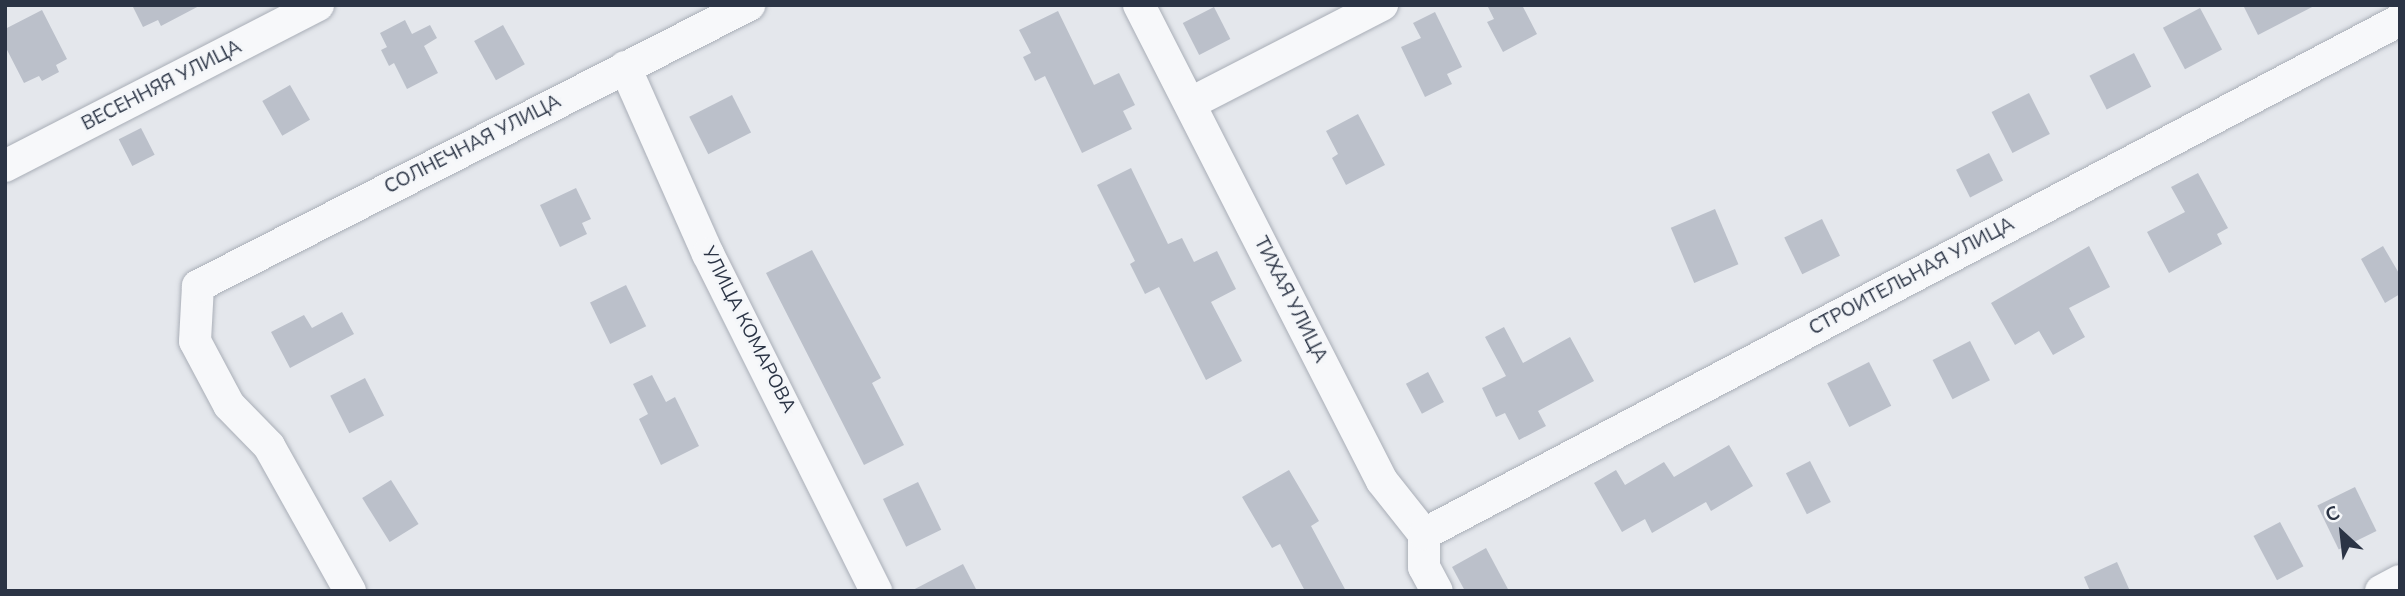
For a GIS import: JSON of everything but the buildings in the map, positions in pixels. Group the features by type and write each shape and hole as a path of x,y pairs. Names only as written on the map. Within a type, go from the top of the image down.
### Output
{"street":[{"name":"ВЕСЕННЯЯ УЛИЦА","path":"5,166 318,5"},
{"name":"СОЛНЕЧНАЯ УЛИЦА","path":"350,591 269,446 229,405 195,341 198,286 749,5"},
{"name":"ТИХАЯ УЛИЦА","path":"1139,5 1382,481 1424,534"},
{"path":"1191,103 1382,5"},
{"name":"СТРОИТЕЛЬНАЯ УЛИЦА","path":"1424,534 2393,22"},
{"name":"УЛИЦА КОМАРОВА","path":"625,67 708,254 876,591"},
{"path":"1424,534 1424,566 1437,591"},
{"path":"2381,591 2400,581"}]}
